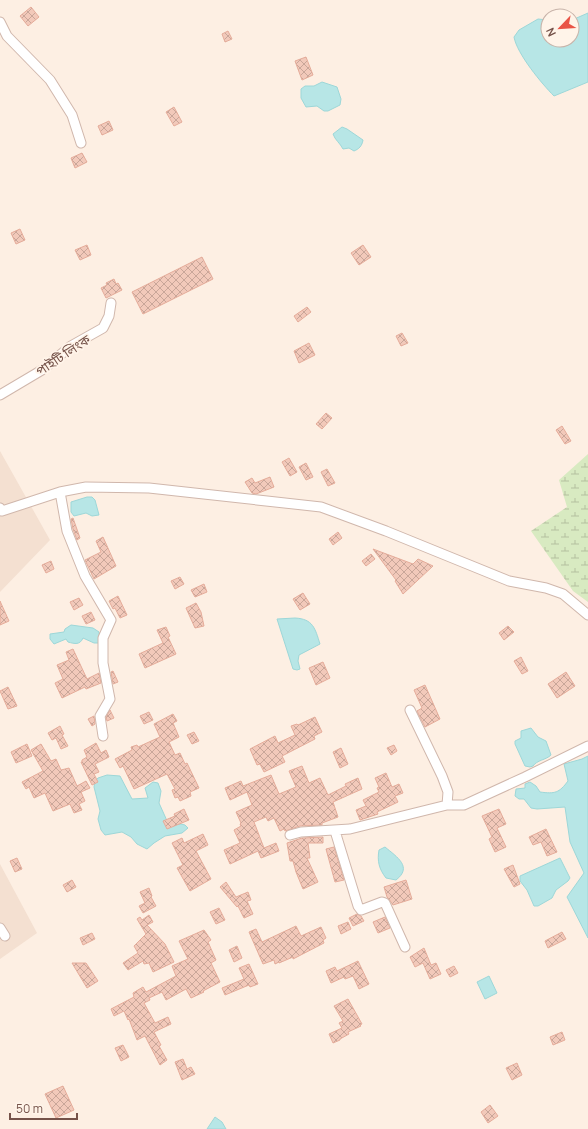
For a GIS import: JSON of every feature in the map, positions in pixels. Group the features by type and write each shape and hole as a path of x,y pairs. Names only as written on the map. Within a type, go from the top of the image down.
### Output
{"street":[{"path":"0,22 7,36 50,80 72,115 81,143"},
{"name":"পাইটি লিংক","path":"0,395 42,370 70,346 103,328 109,316 111,303"},
{"path":"0,508 2,511 60,492 86,487 149,488 321,507 509,581 546,588 563,594 588,615"},
{"path":"60,492 67,531 85,576 111,620 103,638 102,663 110,699 100,716 103,736"},
{"path":"410,710 442,776 448,792 448,805"},
{"path":"290,835 301,832 350,829 448,805 464,805 526,778 588,746"},
{"path":"335,830 358,906 361,910 382,902 385,903 405,946"}],"shaded area":[{"path":"0,451 50,540 0,592"},
{"path":"0,864 37,933 0,959"}],"green space":[{"path":"588,454 588,602 573,591 531,531 567,507 559,480"}],"water":[{"path":"588,13 588,82 554,96 537,77 525,60 516,44 514,37 519,30 540,19 540,48 580,48 580,16"},
{"path":"322,82 337,87 341,99 340,105 328,111 324,111 317,106 306,107 301,98 301,89 305,86 314,86"},
{"path":"342,127 363,140 361,146 354,151 349,148 343,149 333,134"},
{"path":"92,497 95,500 99,515 92,516 86,513 74,516 71,512 71,502"},
{"path":"295,618 310,622 317,633 320,644 299,655 298,661 300,669 297,670 293,669 277,619"},
{"path":"71,625 93,628 99,632 100,643 94,643 83,638 77,643 68,642 66,639 54,644 50,639 50,634 64,632 65,629"},
{"path":"531,728 538,737 546,741 551,755 530,767 525,766 515,741 521,738 521,731"},
{"path":"588,756 588,938 567,897 584,873 570,842 565,807 531,808 524,799 519,799 515,796 516,789 525,788 525,784 530,782 536,786 540,792 556,792 568,781 564,764"},
{"path":"107,775 120,776 132,799 148,798 145,788 153,782 158,783 161,791 159,803 168,823 172,825 185,825 188,828 182,833 165,836 147,849 137,844 131,837 122,832 105,835 101,830 98,819 100,811 94,787 95,781 98,778"},
{"path":"385,847 398,858 403,866 401,875 396,880 386,878 380,868 378,861 379,850"},
{"path":"560,858 570,878 556,890 552,898 538,906 534,906 527,890 520,881 520,876"},
{"path":"489,976 497,993 485,999 477,982"},
{"path":"215,1117 222,1122 226,1129 207,1129"}],"building":[{"path":"31,7 39,17 28,26 20,16"},
{"path":"228,31 232,39 225,42 222,34"},
{"path":"306,57 313,75 302,80 295,61"},
{"path":"174,107 182,122 174,126 166,112"},
{"path":"109,121 113,130 102,135 98,126"},
{"path":"82,153 87,162 75,168 71,158"},
{"path":"20,229 25,240 16,244 11,233"},
{"path":"87,245 91,255 80,260 75,250"},
{"path":"363,245 371,257 359,265 351,253"},
{"path":"202,257 213,279 143,314 132,292"},
{"path":"114,279 116,284 118,283 122,290 106,298 101,288 107,285 106,283"},
{"path":"307,307 311,312 298,322 294,316"},
{"path":"402,333 408,343 401,346 396,336"},
{"path":"309,343 315,355 299,363 294,351"},
{"path":"326,413 332,418 322,429 316,424"},
{"path":"562,426 571,441 565,444 556,430"},
{"path":"289,458 297,472 290,476 282,462"},
{"path":"306,463 313,477 306,480 299,467"},
{"path":"327,469 335,483 328,486 321,472"},
{"path":"270,477 274,487 256,494 252,493 245,482 252,478 255,483"},
{"path":"73,518 80,538 77,540 71,519"},
{"path":"338,532 342,538 333,545 329,539"},
{"path":"103,537 116,566 94,579 85,560 101,552 96,541"},
{"path":"373,549 413,564 418,559 433,566 403,594 395,581 396,580"},
{"path":"371,554 375,559 366,566 362,561"},
{"path":"51,561 54,569 46,573 42,565"},
{"path":"180,577 184,584 175,589 171,581"},
{"path":"204,584 207,592 195,597 191,590"},
{"path":"303,593 310,604 300,610 293,599"},
{"path":"118,596 127,615 120,618 115,608 113,609 109,601"},
{"path":"79,598 83,605 74,610 70,602"},
{"path":"0,601 9,621 0,625"},
{"path":"196,603 201,612 204,626 195,628 186,608"},
{"path":"91,612 95,620 86,624 82,616"},
{"path":"508,626 514,632 504,640 499,633"},
{"path":"166,627 170,636 168,637 176,654 145,668 139,654 163,643 157,630"},
{"path":"73,649 87,679 99,673 101,683 86,689 85,687 62,698 55,683 63,679 57,665 69,660 66,652"},
{"path":"521,657 528,671 522,674 514,661"},
{"path":"323,662 330,678 316,685 309,668"},
{"path":"113,671 118,682 113,684 111,672"},
{"path":"566,672 575,686 557,698 548,684"},
{"path":"425,685 440,719 425,727 417,711 422,708 414,690"},
{"path":"8,687 17,706 8,709 0,691"},
{"path":"110,710 114,718 107,721 106,717"},
{"path":"149,712 153,720 144,724 140,716"},
{"path":"173,714 177,721 173,723 179,737 169,742 175,755 180,753 185,764 187,763 199,788 190,792 191,796 180,801 178,797 175,798 172,790 175,789 167,774 134,789 123,766 120,768 115,759 132,750 131,747 137,745 138,747 160,737 154,724"},
{"path":"94,716 95,724 92,726 88,719"},
{"path":"315,717 322,732 314,736 315,739 282,756 285,762 264,772 260,764 257,765 250,749 275,736 278,743 295,735 291,726 298,725"},
{"path":"60,726 64,734 62,735 68,746 61,749 56,738 52,740 48,733"},
{"path":"194,732 199,741 192,744 187,735"},
{"path":"96,743 101,753 106,750 109,757 95,764 99,772 94,774 98,782 92,785 81,762 87,757 84,750"},
{"path":"27,744 32,756 16,763 11,752"},
{"path":"41,744 51,761 56,759 61,770 69,768 77,786 86,781 90,788 81,792 85,801 79,804 82,810 74,813 70,804 53,811 45,793 34,798 29,787 26,789 22,782 43,771 31,750"},
{"path":"394,745 397,751 391,755 387,748"},
{"path":"341,748 348,764 340,768 333,752"},
{"path":"302,766 309,783 320,778 328,795 358,778 362,789 333,802 338,817 322,823 322,825 300,826 285,831 284,829 280,831 274,818 268,821 266,817 254,822 264,848 276,843 279,851 261,858 258,851 230,864 224,850 240,843 234,830 241,826 236,812 252,805 247,792 230,800 225,788 241,781 243,786 271,775 279,794 296,787 289,771"},
{"path":"386,773 392,787 399,784 403,793 395,796 398,802 377,812 378,814 360,820 356,810 366,806 363,800 379,792 377,788 379,787 375,778"},
{"path":"184,809 189,820 167,829 163,821 175,816 174,814"},
{"path":"499,809 506,824 497,828 506,847 495,852 489,839 492,837 482,816"},
{"path":"546,829 557,852 547,856 541,842 533,845 529,837"},
{"path":"203,834 208,845 196,851 211,879 190,891 177,868 183,865 172,843 182,838 184,843"},
{"path":"323,837 323,843 308,843 310,858 307,858 318,882 303,889 293,861 290,861 287,843 302,838"},
{"path":"334,847 344,880 335,882 326,849"},
{"path":"17,858 22,869 15,872 10,861"},
{"path":"513,865 520,884 514,887 504,869"},
{"path":"72,880 76,887 67,892 63,885"},
{"path":"406,880 412,899 393,905 387,897 384,887"},
{"path":"226,882 236,897 248,892 251,900 247,901 253,914 244,918 238,906 237,907 220,887"},
{"path":"149,888 151,897 156,906 143,913 139,906 145,903 140,892"},
{"path":"219,908 225,920 216,924 210,912"},
{"path":"357,914 361,916 364,921 353,926 349,918"},
{"path":"149,915 153,922 147,925 165,944 174,962 153,972 149,963 144,964 143,961 128,970 123,963 138,953 134,946 146,934 137,919 140,917 142,920"},
{"path":"385,917 390,928 378,933 373,922"},
{"path":"348,922 351,929 341,934 338,926"},
{"path":"296,926 301,936 321,927 326,938 323,940 324,943 293,959 293,957 275,964 274,960 263,964 249,932 256,929 262,942"},
{"path":"204,930 211,940 208,942 216,960 211,963 220,982 191,998 186,989 166,1000 162,992 149,998 150,1000 144,1003 155,1023 168,1017 171,1024 154,1032 161,1045 159,1046 167,1060 160,1065 145,1036 137,1040 129,1019 128,1020 124,1011 114,1016 111,1009 134,997 133,993 143,987 146,992 176,976 172,966 188,959 179,941"},
{"path":"562,932 566,939 548,948 545,941"},
{"path":"92,933 95,939 83,945 80,938"},
{"path":"237,946 242,958 234,962 229,950"},
{"path":"424,948 431,965 436,963 441,974 430,979 423,963 415,967 410,957"},
{"path":"358,961 369,984 359,989 353,976 345,979 344,977 331,983 326,971 335,967 337,971"},
{"path":"72,963 86,963 98,981 87,988"},
{"path":"249,964 258,984 250,987 249,985 225,995 222,988 244,979 239,968"},
{"path":"454,966 458,973 450,977 446,970"},
{"path":"348,999 362,1024 360,1025 361,1026 348,1032 349,1034 340,1040 333,1043 329,1034 342,1028 339,1023 343,1021 334,1006"},
{"path":"562,1032 565,1040 553,1045 550,1037"},
{"path":"123,1045 129,1057 121,1061 115,1048"},
{"path":"183,1059 187,1069 191,1067 195,1074 182,1080 175,1062"},
{"path":"517,1063 522,1075 512,1080 506,1068"},
{"path":"63,1086 74,1110 56,1118 45,1094"},
{"path":"490,1105 498,1116 488,1123 481,1112"}]}
